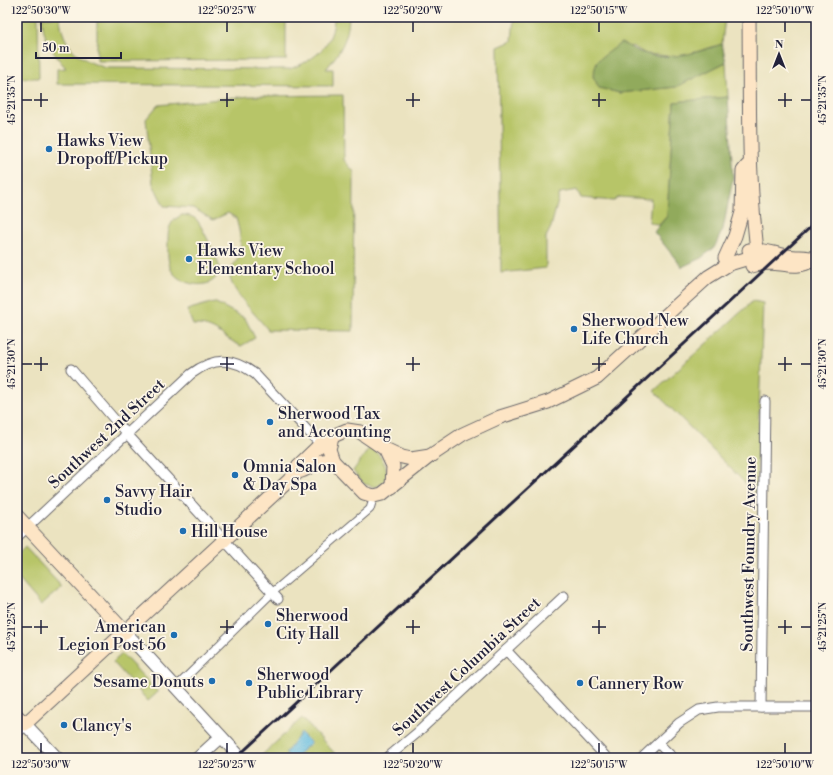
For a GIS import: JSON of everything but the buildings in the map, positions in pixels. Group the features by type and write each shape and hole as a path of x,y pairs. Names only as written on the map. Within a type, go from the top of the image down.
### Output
{"main road":[{"path":"749,17 751,159 759,264"},
{"path":"725,258 740,218 743,171 751,159"},
{"path":"332,438 329,448 333,461 364,493 374,496 382,494 430,456 469,431 500,417 548,402 597,378 717,270 749,258 757,250"},
{"path":"696,288 699,274 725,258 757,250 769,251 788,256 805,256 815,258"},
{"path":"696,288 708,287 716,280 730,272 759,264 806,265 815,258"},
{"path":"298,472 298,466 320,444 326,439 332,438 344,431 356,431 385,449 407,458 430,456"},
{"path":"385,449 393,466 392,487"},
{"path":"20,724 124,632 298,472 304,471 319,461 333,461"},
{"path":"17,516 124,632"}],"street":[{"name":"Southwest 2nd Street","path":"17,537 126,434 196,371 210,362 234,362 244,366 255,374 320,444"},
{"path":"70,369 126,434 276,595"},
{"name":"Southwest Foundry Avenue","path":"761,707 765,401"},
{"path":"175,688 370,510 374,496"},
{"name":"Southwest Columbia Street","path":"387,758 417,733 564,596"},
{"path":"124,632 241,758"},
{"path":"506,650 607,758"},
{"path":"642,758 679,723 699,710 718,707 816,707"},
{"path":"20,724 57,758"},
{"path":"198,758 221,737"},
{"path":"658,743 673,758"}],"green space":[{"path":"17,17 38,17 39,78 17,78"},
{"path":"42,17 60,17 64,37 74,51 81,57 107,68 289,69 307,61 321,50 330,36 334,17 349,17 345,39 326,69 333,69 333,86 57,84 57,69 66,68 56,57 46,39"},
{"path":"97,17 286,17 286,60 97,61"},
{"path":"514,17 725,17 722,44 679,57 646,54 632,46 597,61 593,76 599,88 620,93 676,87 726,62 728,97 674,102 667,216 659,225 649,222 651,199 619,197 614,201 581,198 577,190 560,193 551,227 546,237 546,268 501,273 498,47 512,41"},
{"path":"621,43 643,53 665,57 694,53 722,44 726,62 676,87 620,93 599,88 593,76 597,61"},
{"path":"343,95 344,160 354,172 353,331 268,330 246,304 231,282 230,273 239,257 241,247 236,218 228,213 213,220 193,208 164,206 153,184 146,119 158,105 251,96"},
{"path":"728,97 733,178 723,229 714,248 701,258 682,267 654,232 667,216 674,102"},
{"path":"182,215 188,215 196,219 209,242 218,263 219,266 217,275 213,281 206,284 188,283 174,274 170,267 168,260 169,231 171,224 175,219"},
{"path":"753,301 763,303 756,494 654,391"},
{"path":"214,302 245,318 255,338 241,346 213,329 201,325 193,325 187,310"},
{"path":"370,447 383,461 387,473 386,478 376,487 364,484 353,471"},
{"path":"25,547 62,587 41,605 17,577 17,555"},
{"path":"122,654 158,692 148,701 113,662"},
{"path":"302,718 339,758 263,758 261,756"}],"water":[{"path":"301,733 311,743 296,756 290,757 285,754"}],"railway":[{"path":"236,758 816,222"}],"place":[{"name":"Hawks View Dropoff/Pickup","path":"49,149"},
{"name":"Hawks View Elementary School","path":"189,259"},
{"name":"Sherwood New Life Church","path":"574,329"},
{"name":"Sherwood Tax and Accounting","path":"270,422"},
{"name":"Omnia Salon & Day Spa","path":"235,475"},
{"name":"Savvy Hair Studio","path":"107,500"},
{"name":"Hill House","path":"183,531"},
{"name":"Sherwood City Hall","path":"268,624"},
{"name":"American Legion Post 56","path":"174,635"},
{"name":"Sesame Donuts","path":"212,681"},
{"name":"Sherwood Public Library","path":"249,683"},
{"name":"Cannery Row","path":"580,683"},
{"name":"Clancy's","path":"64,725"}]}
